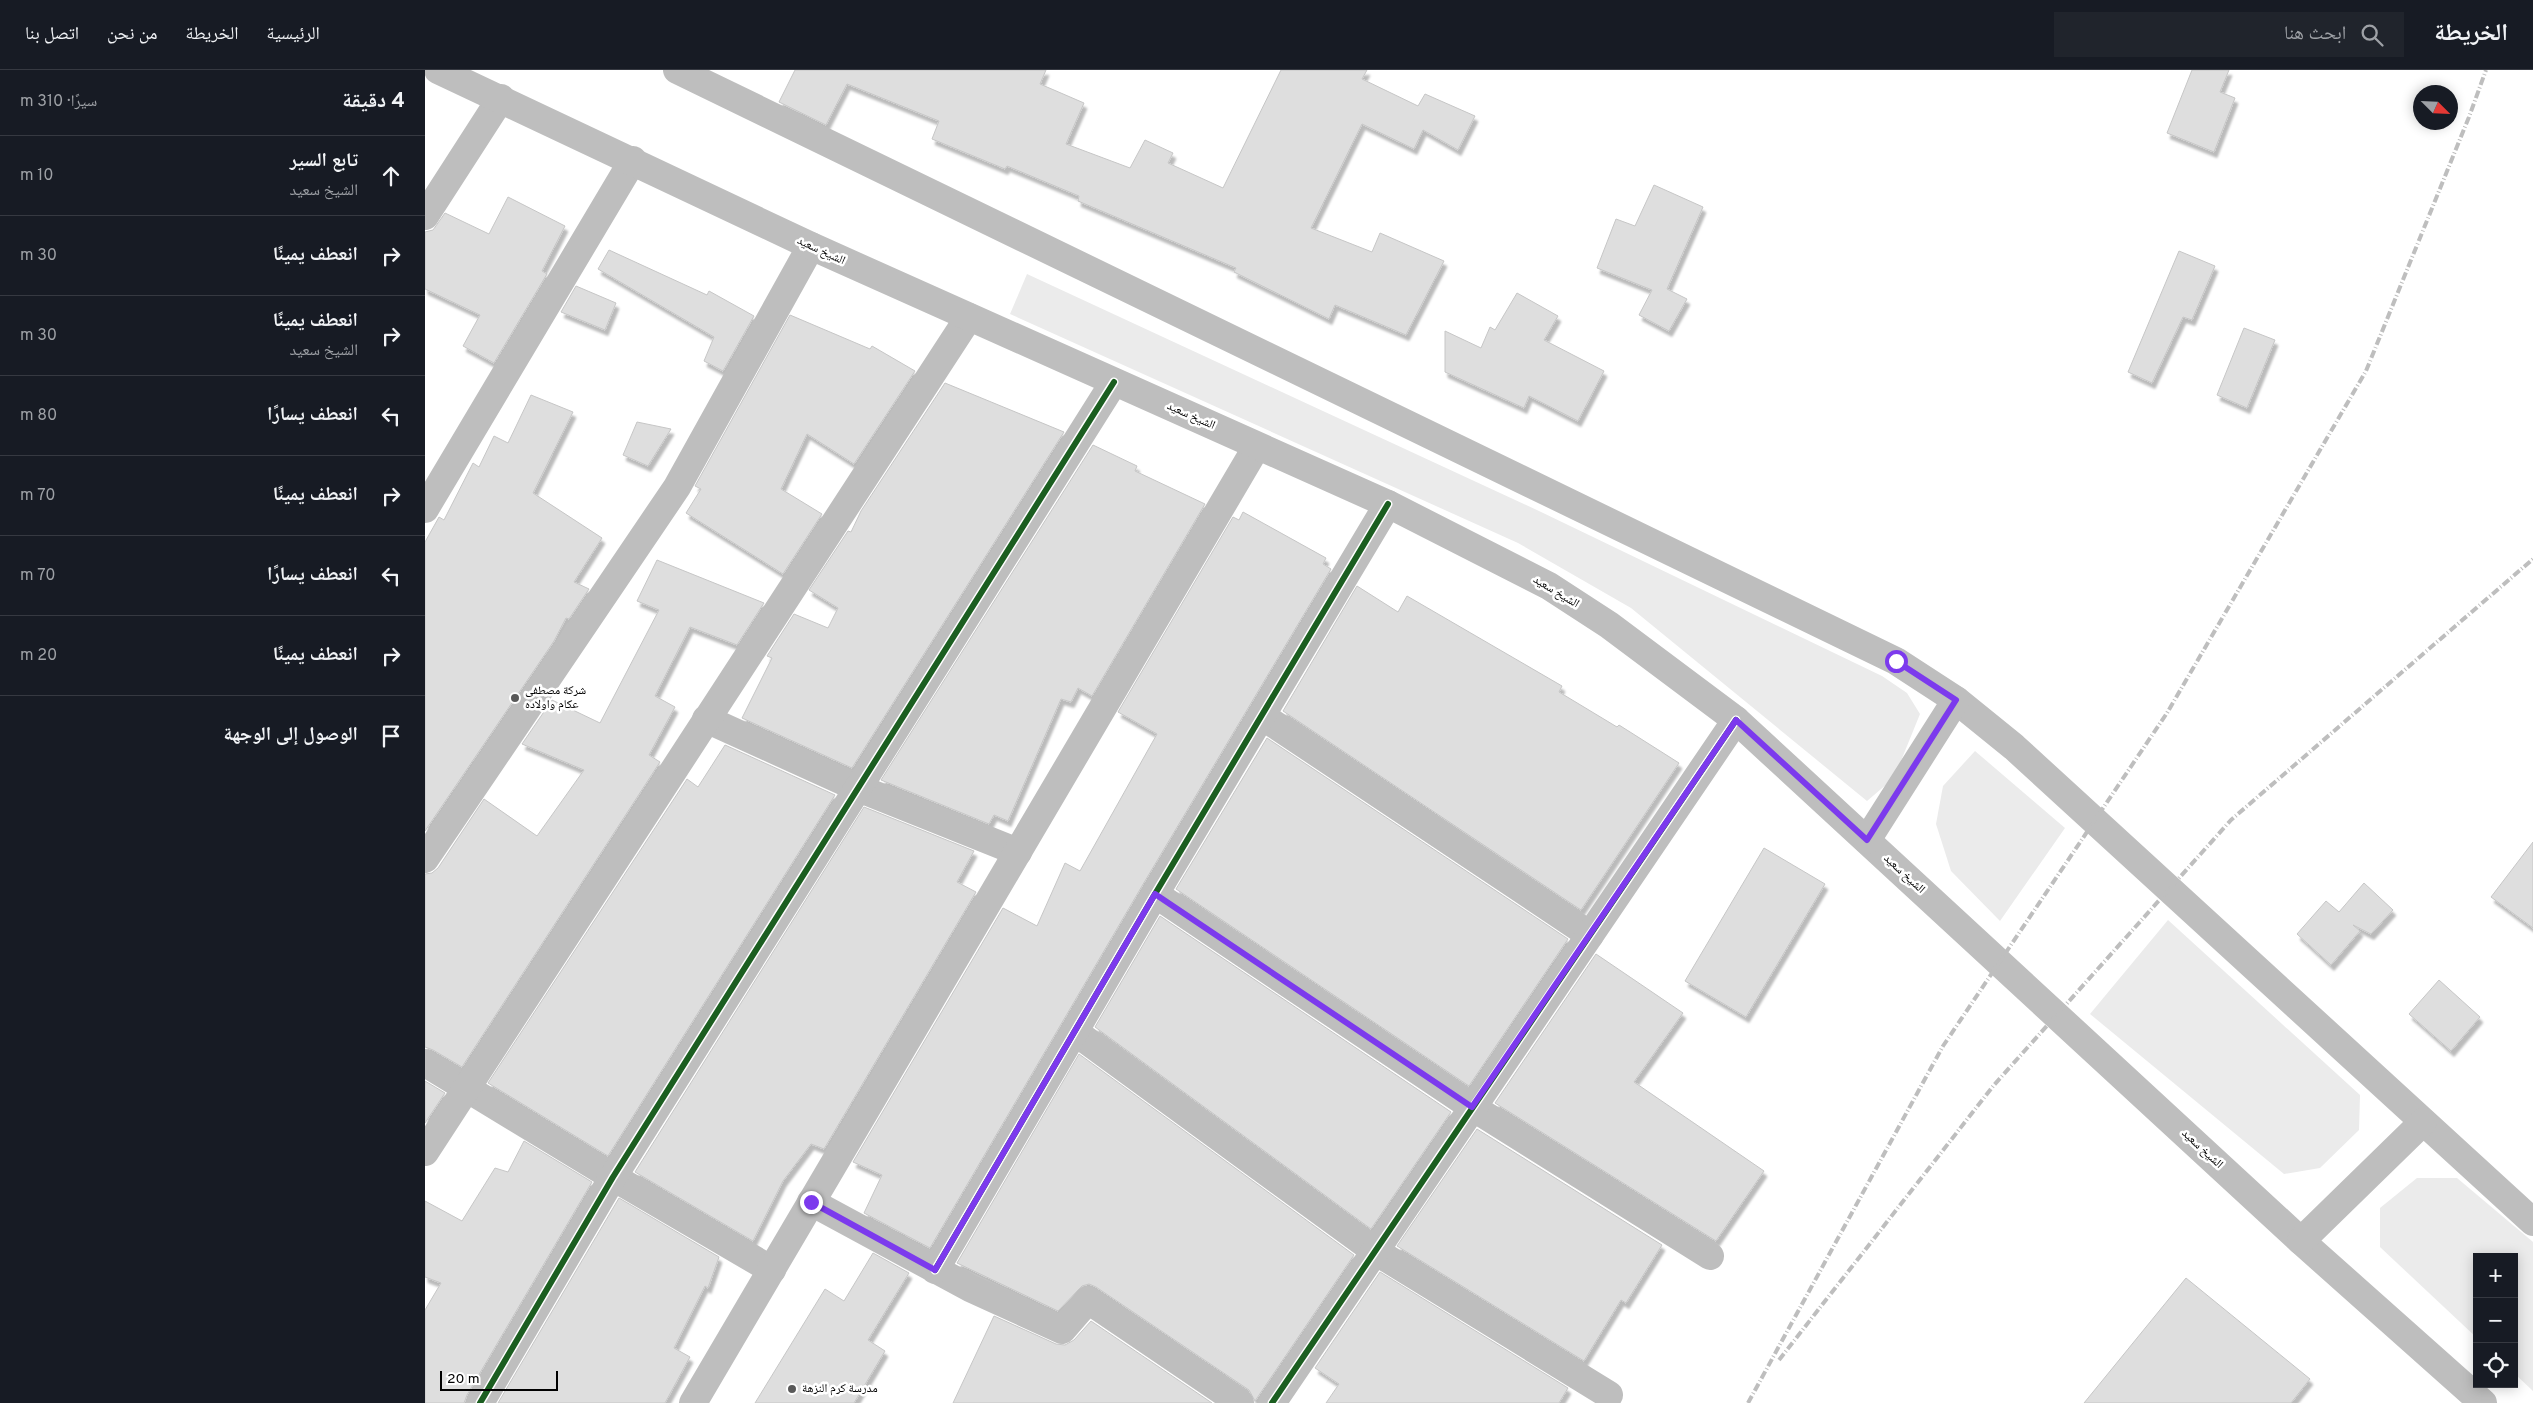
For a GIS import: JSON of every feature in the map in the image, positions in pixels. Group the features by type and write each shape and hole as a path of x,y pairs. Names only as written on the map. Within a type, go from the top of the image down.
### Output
{"street":[{"name":"الشيخ سعيد","path":"438,70 633,160 811,246 1388,504 1549,586 1609,625 1736,720 2301,1241 2483,1403"},
{"path":"677,70 1896,661 1956,700 2021,754 2533,1222"},
{"path":"425,216 501,98"},
{"path":"425,509 633,160"},
{"path":"425,860 677,487 811,246"},
{"path":"425,1152 969,317"},
{"path":"480,1403 613,1177 1114,382"},
{"path":"693,1403 1257,446"},
{"path":"935,1270 1155,894 1388,504"},
{"path":"1867,840 1956,700"},
{"path":"1262,716 1589,935"},
{"path":"706,719 858,788 1018,852"},
{"path":"1272,1403 1736,720"},
{"path":"1155,894 1472,1107 1710,1256"},
{"path":"1075,1032 1375,1251 1609,1395"},
{"path":"425,1063 613,1177 772,1270"},
{"path":"2301,1241 2423,1122"},
{"path":"811,1202 969,1288 1062,1330 1088,1300 1240,1403"}],"shaded area":[{"path":"1027,274 1539,511 1882,676 1907,693 1920,714 1894,778 1867,801 1631,608 1518,543 1010,314"},
{"path":"1975,751 2065,828 2000,921 1951,871 1936,824 1943,786"},
{"path":"2168,920 2360,1095 2359,1130 2320,1168 2284,1174 2090,1014"},
{"path":"2417,1178 2457,1178 2533,1242 2533,1391 2518,1377 2518,1253 2473,1253 2473,1334 2380,1247 2380,1208"}],"building":[{"path":"795,70 1046,70 1040,84 1084,103 1066,144 1130,168 1145,140 1173,153 1168,163 1223,188 1281,70 1367,70 1362,79 1418,106 1425,94 1475,116 1458,150 1423,130 1414,149 1362,124 1311,228 1372,252 1380,233 1444,261 1406,335 1335,305 1329,319 1234,272 1236,268 1078,201 1079,196 1007,166 1005,169 932,139 939,121 847,84 826,125 779,102"},
{"path":"2192,70 2229,70 2220,92 2235,98 2214,152 2167,133"},
{"path":"1654,185 1703,207 1667,289 1687,299 1669,331 1639,315 1652,290 1597,268 1616,219 1635,226"},
{"path":"508,197 565,226 542,271 547,274 494,363 463,346 480,315 425,289 425,232 433,230 445,213 489,234"},
{"path":"609,250 707,295 709,291 754,316 723,371 704,361 714,337 598,269"},
{"path":"2179,251 2215,266 2192,320 2183,317 2152,383 2128,372"},
{"path":"576,286 616,303 605,330 561,312"},
{"path":"1517,293 1558,316 1544,340 1604,371 1578,421 1529,396 1524,408 1445,372 1445,331 1481,348 1490,327 1495,330"},
{"path":"790,315 870,349 872,346 915,371 854,464 807,434 781,489 822,514 783,574 686,513 701,489 695,486"},
{"path":"2244,328 2275,340 2247,408 2217,395"},
{"path":"945,383 1064,432 852,768 742,718 772,658 767,656 794,614 828,628 838,608 809,590 848,531 851,532 861,511"},
{"path":"531,395 573,412 533,493 602,538 574,582 589,589 569,619 566,618 554,641 425,831 425,542 439,517 444,520 473,463 479,467 494,436 508,443"},
{"path":"637,422 671,429 648,466 623,455"},
{"path":"1093,445 1137,466 1135,471 1205,504 1092,696 1078,688 1071,702 1061,699 1008,821 994,815 989,824 881,780"},
{"path":"1243,512 1326,558 1323,564 1331,569 1142,886 930,1248 864,1213 882,1175 853,1162 1003,908 1037,926 1065,863 1080,871 1157,734 1118,712 1233,517 1239,520"},
{"path":"657,560 764,603 737,645 690,627 655,696 675,707 649,755 660,762 462,1067 425,1047 425,874 432,873 438,868 484,799 537,836 584,770 522,744 552,700 600,723 659,610 637,601"},
{"path":"1357,586 1398,612 1407,596 1562,686 1559,692 1617,727 1619,725 1679,763 1581,910 1283,711"},
{"path":"1267,738 1568,939 1469,1086 1176,889"},
{"path":"725,745 835,795 608,1156 488,1083 687,779 698,787"},
{"path":"864,807 974,851 957,882 976,892 824,1149 811,1144 783,1181 753,1241 635,1172"},
{"path":"2533,842 2533,928 2491,897"},
{"path":"1764,848 1825,884 1746,1017 1685,981"},
{"path":"2364,883 2393,910 2371,934 2353,925 2360,931 2331,965 2297,934 2326,901 2339,912"},
{"path":"1160,916 1451,1112 1371,1229 1095,1027"},
{"path":"1596,954 1683,1013 1634,1082 1764,1171 1716,1241 1495,1103"},
{"path":"2439,980 2480,1017 2451,1051 2409,1014"},
{"path":"1079,1054 1354,1255 1255,1401 1249,1390 1096,1287 1089,1284 1082,1286 1058,1311 957,1263"},
{"path":"425,1081 445,1093 425,1123"},
{"path":"1477,1129 1662,1245 1626,1303 1621,1300 1584,1361 1397,1246"},
{"path":"524,1141 592,1182 464,1403 425,1403 425,1310 441,1283 425,1277 425,1201 462,1221 495,1168 508,1172"},
{"path":"619,1198 719,1257 708,1288 705,1286 674,1348 690,1357 665,1403 498,1403"},
{"path":"873,1253 909,1273 868,1340 885,1351 854,1403 755,1403 825,1289 844,1301"},
{"path":"1380,1272 1568,1388 1559,1403 1326,1403 1339,1384 1315,1368"},
{"path":"2186,1278 2310,1379 2291,1403 2084,1403"},
{"path":"994,1316 1056,1344 1065,1345 1074,1340 1091,1321 1212,1403 953,1403"}],"railway":[{"path":"1748,1403 1943,1046 2167,713 2366,371 2469,117 2486,70"},
{"path":"1779,1360 1994,1085 2231,820 2533,559"}],"cycle path":[{"path":"480,1403 613,1177 1114,382"},
{"path":"935,1270 1155,894 1388,504"},
{"path":"1272,1403 1736,720"}],"place":[{"name":"شركة مصطفى عكام واولاده","path":"515,698"},
{"name":"مدرسة كرم النزهة","path":"792,1389"}],"route":[{"path":"811,1202 935,1270 1155,894 1472,1107 1736,720 1867,840 1956,700 1896,661"}]}
